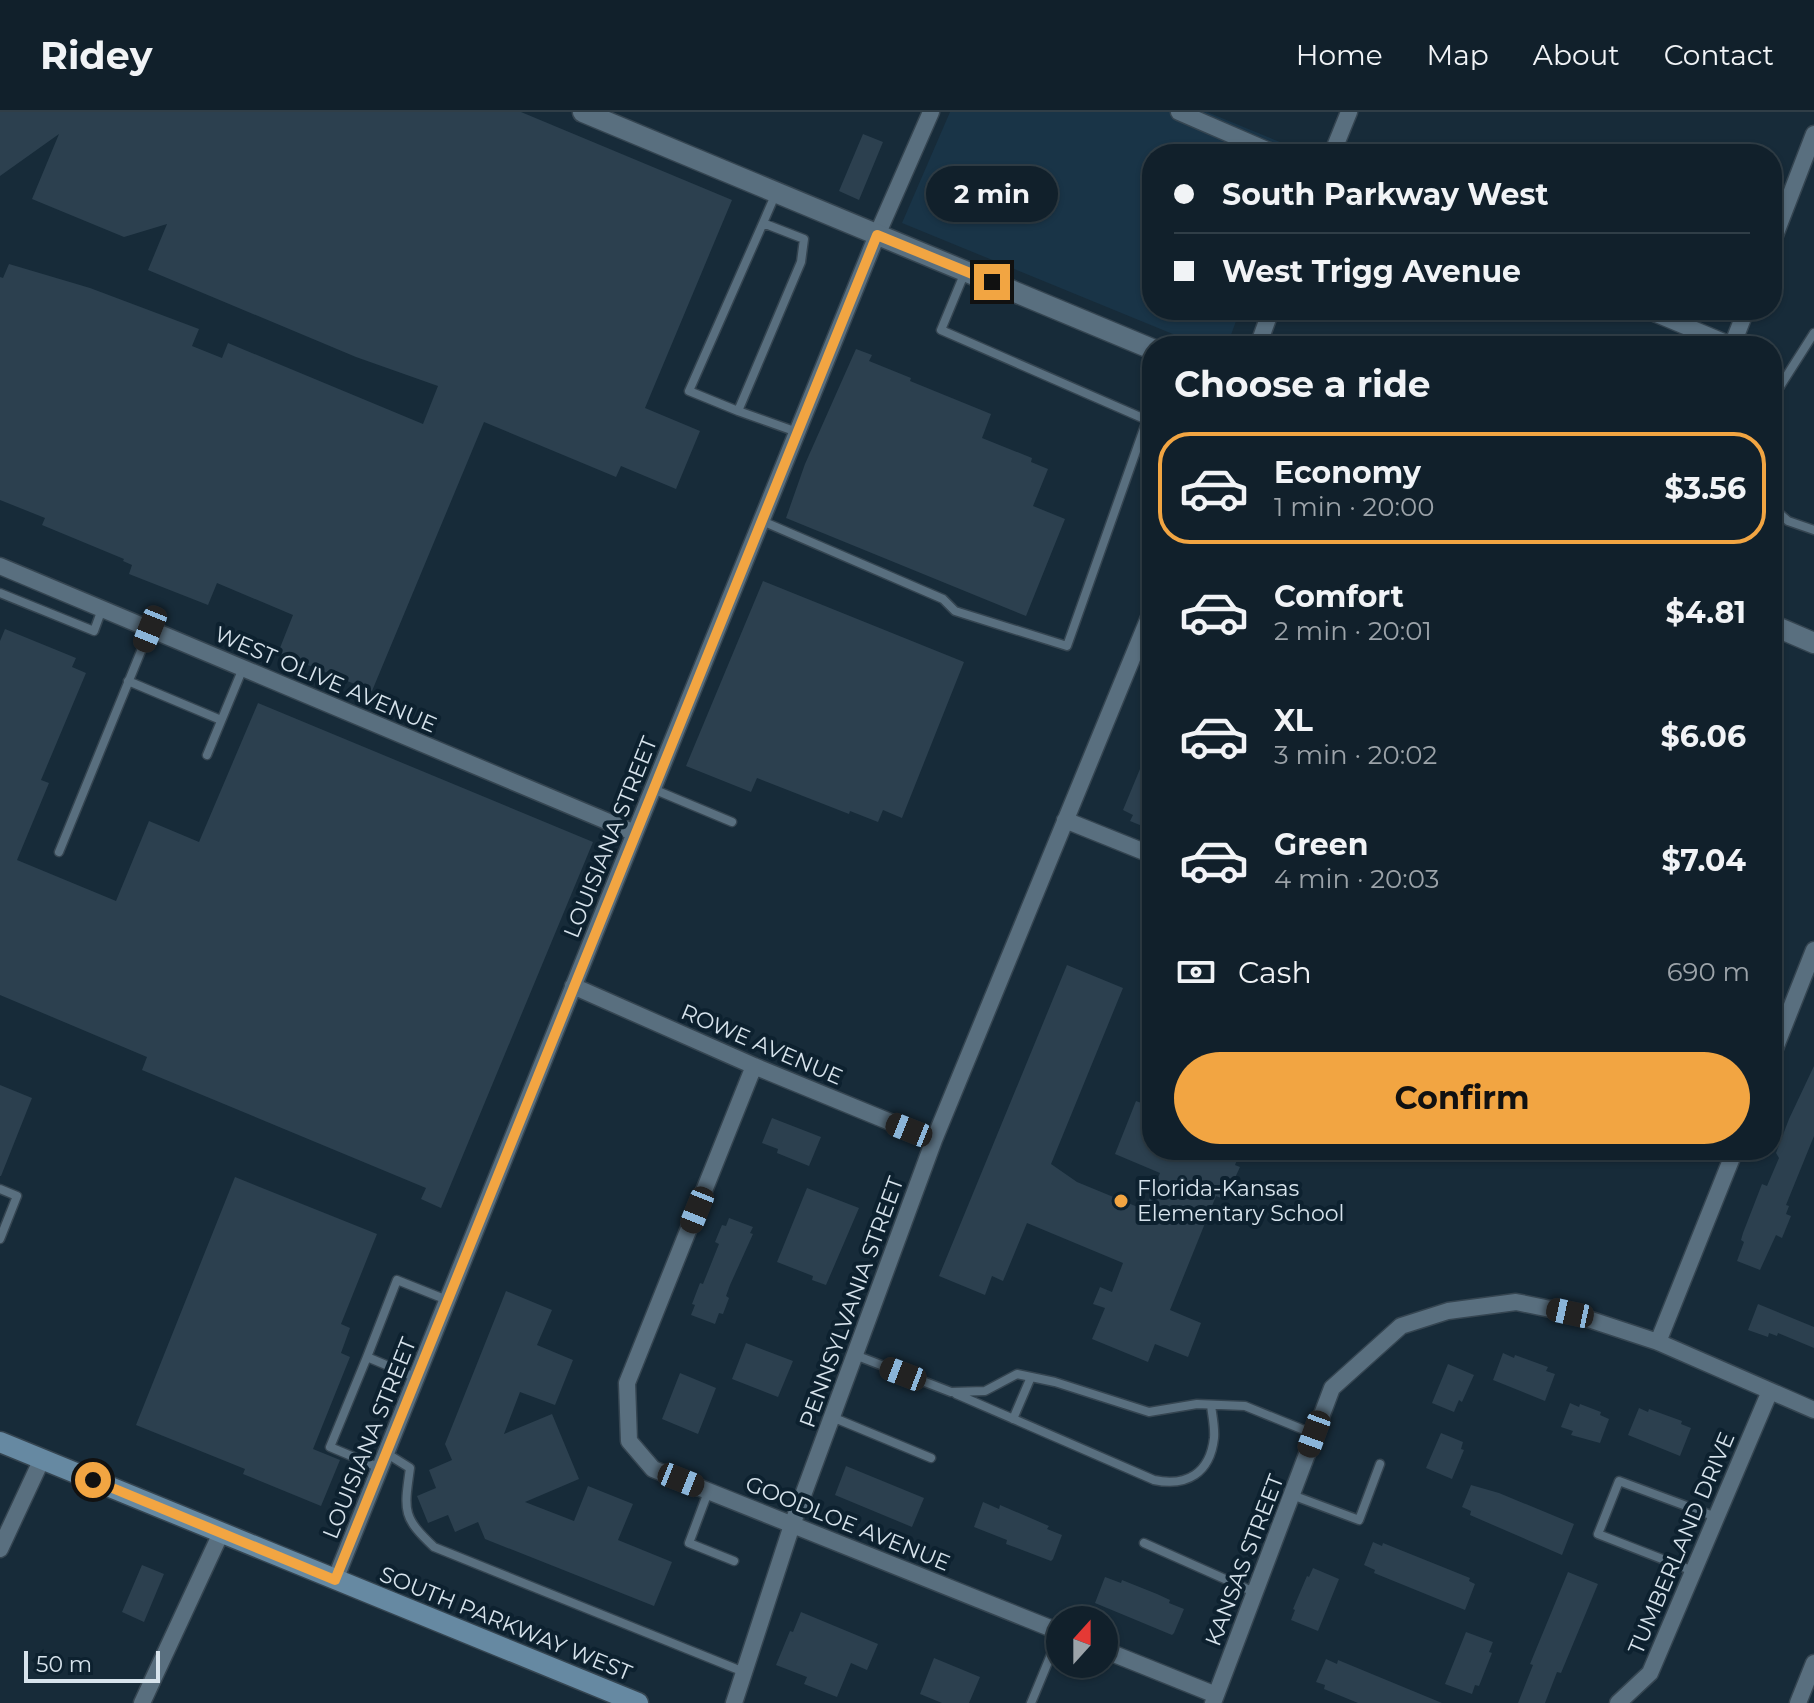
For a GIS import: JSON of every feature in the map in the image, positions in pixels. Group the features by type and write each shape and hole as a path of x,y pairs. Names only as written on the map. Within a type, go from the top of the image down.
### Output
{"main road":[{"name":"SOUTH PARKWAY WEST","path":"0,1442 638,1703"}],"street":[{"path":"583,112 1142,345"},
{"name":"LOUISIANA STREET","path":"335,1580 877,235 931,112"},
{"path":"1179,112 1253,144"},
{"path":"1336,144 1349,112"},
{"path":"1782,217 1814,134"},
{"path":"1671,320 1708,336"},
{"name":"WEST OLIVE AVENUE","path":"0,566 635,833"},
{"path":"1782,629 1814,643"},
{"name":"PENNSYLVANIA STREET","path":"734,1703 792,1525 934,1140 1142,634"},
{"path":"1065,820 1142,851"},
{"path":"1782,1031 1814,950"},
{"name":"ROWE AVENUE","path":"573,986 754,1066 934,1140"},
{"name":"GOODLOE AVENUE","path":"754,1066 627,1383 629,1441 653,1469 1046,1627"},
{"path":"1731,1160 1658,1342 1814,1410"},
{"name":"KANSAS STREET","path":"1215,1699 1332,1388 1401,1326 1462,1309 1516,1302 1570,1313 1658,1342"},
{"name":"TUMBERLAND DRIVE","path":"1618,1703 1650,1673 1770,1391"},
{"path":"0,1549 42,1459"},
{"path":"142,1703 221,1533"},
{"path":"1118,1656 1215,1699"},
{"path":"1798,1703 1814,1663"}],"lane":[{"path":"776,193 689,391 798,432"},
{"path":"738,411 801,262 804,239 763,223"},
{"path":"965,271 941,330 1142,418"},
{"path":"1782,383 1814,333"},
{"path":"762,521 943,599 955,611 1067,646 1142,434"},
{"path":"1782,516 1814,530"},
{"path":"0,593 94,631 102,609"},
{"path":"59,852 150,629"},
{"path":"207,755 243,668"},
{"path":"128,681 221,720"},
{"path":"653,789 732,822"},
{"path":"0,1189 17,1196 0,1239"},
{"path":"448,1300 397,1280 330,1447 410,1468 406,1502 412,1527 434,1547 744,1672"},
{"path":"855,1355 951,1392 1154,1480 1172,1484 1186,1481 1199,1472 1208,1457 1214,1438 1211,1405"},
{"path":"367,1357 417,1378"},
{"path":"951,1392 985,1391 1017,1374 1055,1382 1149,1412 1197,1404 1245,1406 1314,1434"},
{"path":"1013,1419 1031,1377"},
{"path":"832,1417 931,1458"},
{"path":"1292,1495 1359,1520 1380,1464"},
{"path":"1693,1571 1598,1534 1619,1481 1716,1517"},
{"path":"709,1491 689,1543 734,1561"},
{"path":"1144,1543 1255,1592"},
{"path":"1031,1703 1046,1667"}],"shaded area":[{"path":"950,112 1207,112 1284,144 1142,144 1142,320 1236,320 1231,336 1178,336 902,223"}],"building":[{"path":"0,112 521,112 732,200 645,408 700,431 676,489 621,466 616,477 484,422 372,691 278,653 293,615 217,583 208,605 129,574 132,565 124,559 42,525 45,518 0,500 0,277 3,278 9,264 90,288 199,329 192,346 222,358 228,343 423,424 438,386 356,357 148,270 167,224 124,237 32,199 59,134 0,176"},
{"path":"863,134 883,142 859,200 839,191"},
{"path":"856,349 872,355 869,361 911,378 910,381 991,414 982,438 1032,458 1031,462 1048,469 1033,506 1065,519 1026,616 786,518 805,464"},
{"path":"763,581 964,662 902,818 883,810 878,822 850,811 849,814 757,778 751,792 686,766"},
{"path":"5,629 76,658 72,667 86,673 41,780 49,783 17,860 116,901 149,821 199,842 258,703 593,842 441,1208 421,1199 426,1188 142,1070 147,1057 0,995 0,641"},
{"path":"1142,764 1142,826 1130,821 1133,815 1123,810"},
{"path":"1067,965 1123,988 1051,1164 1077,1182 1145,1210 1160,1173 1115,1154 1136,1101 1142,1103 1142,1160 1237,1160 1235,1165 1240,1167 1234,1180 1229,1178 1221,1198 1216,1196 1170,1310 1201,1323 1188,1357 1155,1344 1148,1362 1092,1339 1105,1308 1093,1304 1100,1287 1112,1292 1123,1263 1027,1223 1003,1281 992,1276 985,1295 939,1276"},
{"path":"1814,1066 1814,1136 1786,1205 1789,1206 1786,1214 1791,1216 1782,1238 1776,1235 1760,1270 1737,1261 1744,1242 1741,1240 1762,1184 1767,1186 1778,1160 1782,1160 1782,1137"},
{"path":"0,1085 32,1098 1,1176 0,1176"},
{"path":"772,1118 821,1137 809,1166 762,1143"},
{"path":"235,1177 377,1234 341,1324 350,1328 341,1353 350,1357 313,1449 340,1460 321,1506 243,1474 245,1469 136,1425"},
{"path":"807,1188 859,1208 826,1285 812,1280 813,1276 777,1262"},
{"path":"729,1218 753,1227 750,1233 753,1234 730,1285 723,1314 719,1313 715,1324 691,1315 695,1305 692,1304 719,1244 715,1242 722,1225 726,1226"},
{"path":"506,1291 552,1310 537,1345 573,1360 555,1405 520,1392 504,1434 552,1414 579,1479 525,1502 574,1521 588,1486 633,1504 618,1540 672,1562 654,1606 485,1539 478,1522 455,1532 448,1515 428,1523 417,1496 436,1488 429,1470 452,1460 445,1444"},
{"path":"1758,1304 1814,1327 1814,1348 1778,1333 1777,1336 1769,1333 1768,1337 1748,1330"},
{"path":"746,1343 793,1361 778,1397 732,1379"},
{"path":"1503,1353 1548,1367 1546,1371 1555,1374 1545,1401 1493,1380"},
{"path":"1448,1364 1474,1375 1454,1412 1432,1403"},
{"path":"680,1373 716,1388 698,1434 662,1419"},
{"path":"1570,1403 1601,1412 1600,1415 1609,1419 1600,1443 1571,1435 1573,1431 1561,1427"},
{"path":"1639,1408 1682,1421 1681,1424 1691,1428 1680,1456 1628,1435"},
{"path":"1441,1433 1463,1442 1461,1449 1464,1450 1452,1479 1426,1468"},
{"path":"846,1466 924,1498 912,1527 835,1495"},
{"path":"1471,1485 1499,1493 1574,1524 1562,1555 1470,1515 1471,1511 1462,1507"},
{"path":"983,1502 999,1509 1000,1505 1049,1526 1047,1529 1062,1535 1053,1559 1051,1561 1006,1544 1007,1540 974,1527"},
{"path":"1373,1542 1382,1546 1383,1543 1470,1578 1469,1581 1475,1584 1465,1610 1374,1573 1375,1570 1364,1565"},
{"path":"142,1565 164,1574 144,1622 122,1612"},
{"path":"1313,1568 1339,1579 1318,1631 1291,1620 1293,1609"},
{"path":"1568,1572 1598,1584 1561,1673 1557,1672 1545,1703 1518,1703 1533,1665 1530,1664"},
{"path":"1105,1577 1121,1583 1122,1580 1157,1594 1184,1609 1172,1635 1118,1613 1118,1606 1095,1603"},
{"path":"801,1612 878,1644 867,1670 851,1663 837,1697 804,1684 807,1677 776,1665"},
{"path":"1466,1632 1493,1642 1479,1686 1475,1685 1472,1694 1445,1684"},
{"path":"934,1658 980,1677 969,1703 942,1703 920,1694"},
{"path":"1326,1659 1337,1664 1338,1660 1442,1703 1358,1703 1324,1689 1325,1685 1316,1682"}],"place":[{"name":"Florida-Kansas Elementary School","path":"1121,1201"}],"route":[{"path":"93,1480 335,1580 877,235 992,282"}]}
